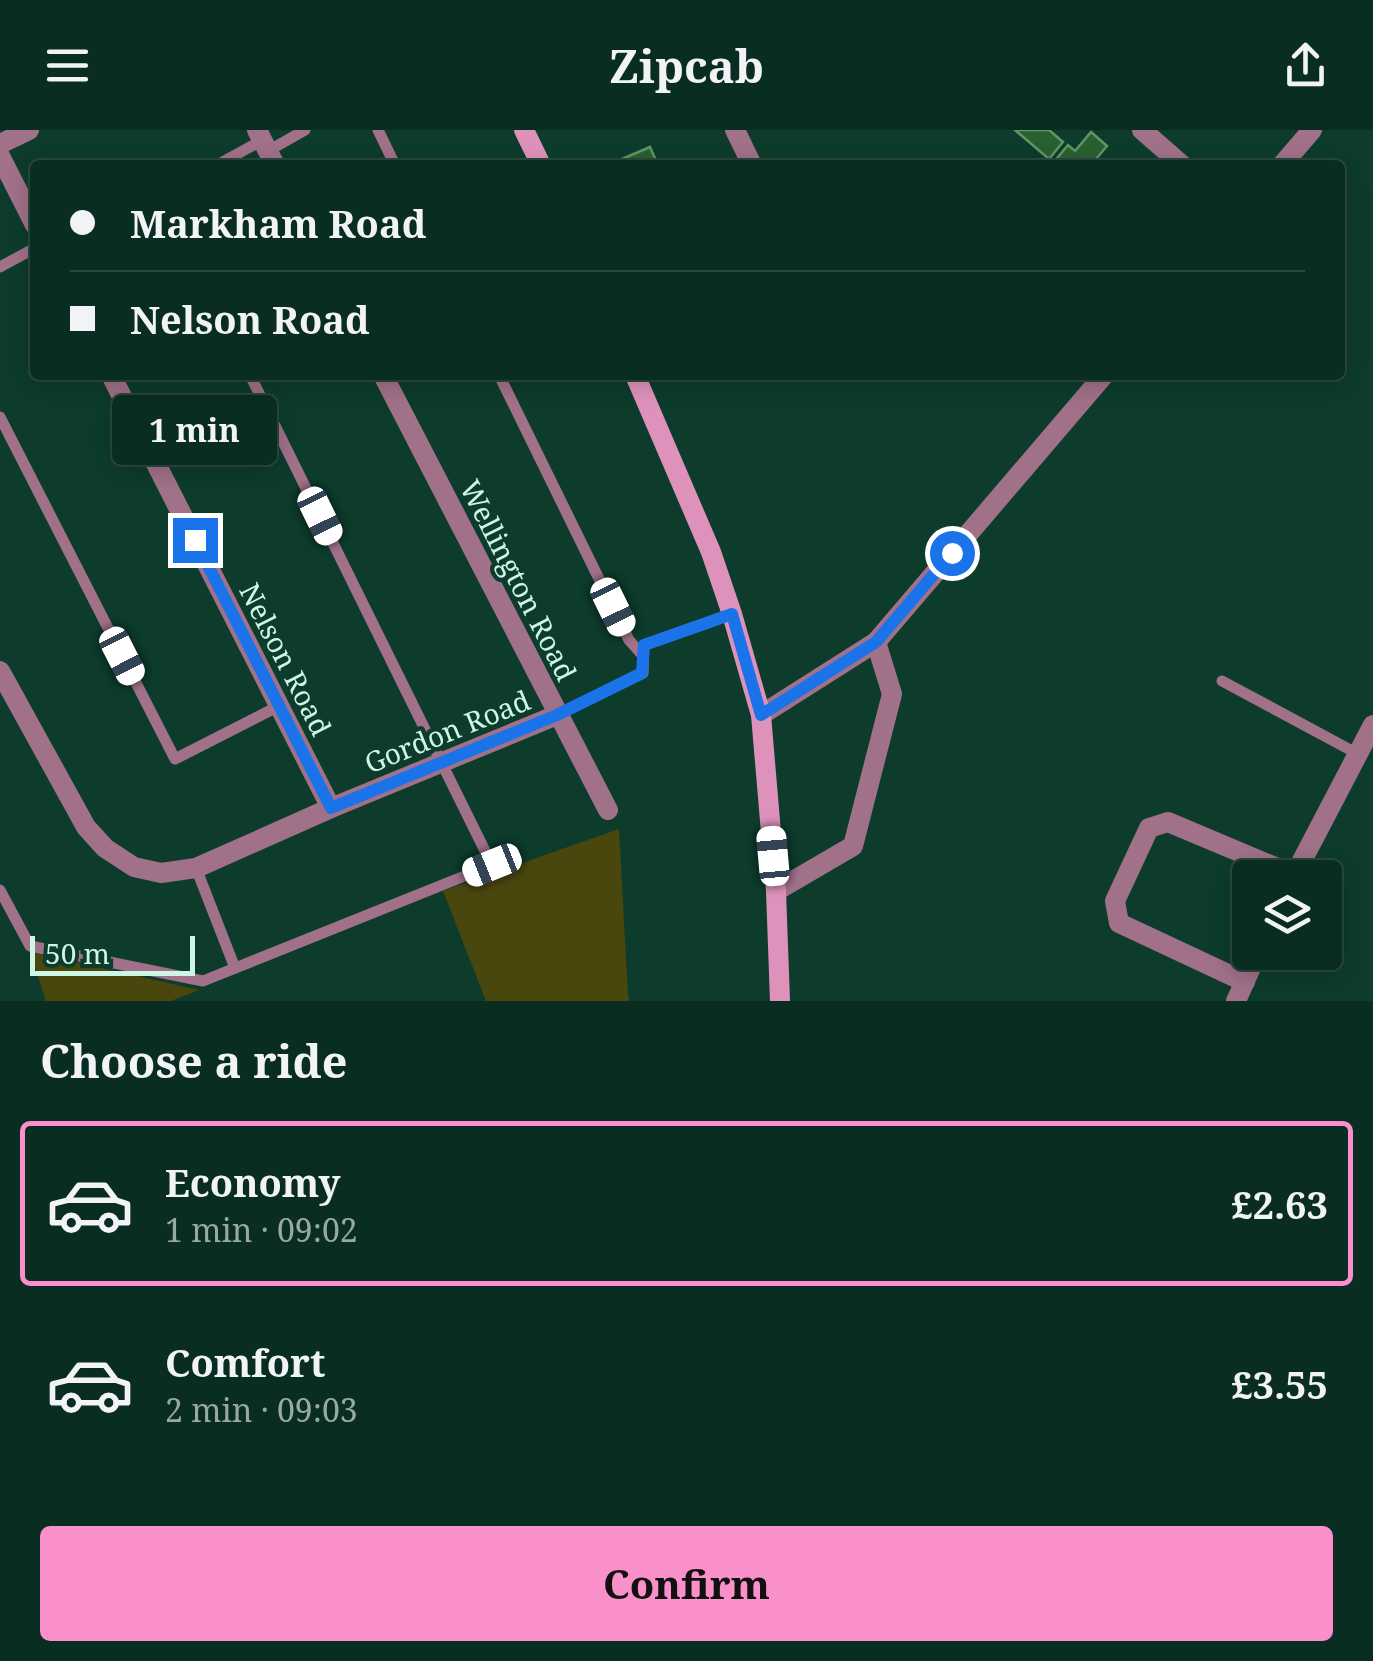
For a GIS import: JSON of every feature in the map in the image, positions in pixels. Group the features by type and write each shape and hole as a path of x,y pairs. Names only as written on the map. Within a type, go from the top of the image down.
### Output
{"main road":[{"path":"524,130 538,160"},
{"path":"637,380 694,510 732,614 761,715 776,891 780,1001"}],"street":[{"path":"0,144 29,130"},
{"path":"735,130 750,160"},
{"path":"1142,130 1176,160"},
{"path":"1286,160 1312,130"},
{"path":"0,156 30,215"},
{"name":"Nelson Road","path":"114,380 331,808"},
{"name":"Wellington Road","path":"386,380 608,810"},
{"path":"761,715 876,642 1100,380"},
{"path":"776,891 853,846 892,694 876,642"},
{"name":"Gordon Road","path":"0,671 86,827 104,848 134,867 161,873 196,868 557,715"},
{"path":"1302,860 1373,725"},
{"path":"1240,992 1119,923 1115,901 1150,828 1168,822 1256,860"}],"lane":[{"path":"231,160 305,130"},
{"path":"378,130 393,160"},
{"path":"0,267 30,251"},
{"path":"0,890 30,946 203,982 492,865 252,380"},
{"path":"501,380 629,640 643,656"},
{"path":"0,417 175,759 279,706"},
{"path":"557,715 642,673 644,645 732,614"},
{"path":"1222,681 1358,754"},
{"path":"196,868 235,968"}],"shaded area":[{"path":"619,829 630,1001 486,1001 443,891"},
{"path":"30,952 199,990 171,1001 46,1001"}],"building":[{"path":"1015,130 1049,130 1063,142 1049,159"},
{"path":"1091,132 1107,146 1095,160 1056,160 1068,145 1075,151"},
{"path":"650,147 656,160 620,160"}],"route":[{"path":"195,540 331,808 586,701 642,673 644,645 732,614 761,715 876,642 952,553"}]}
